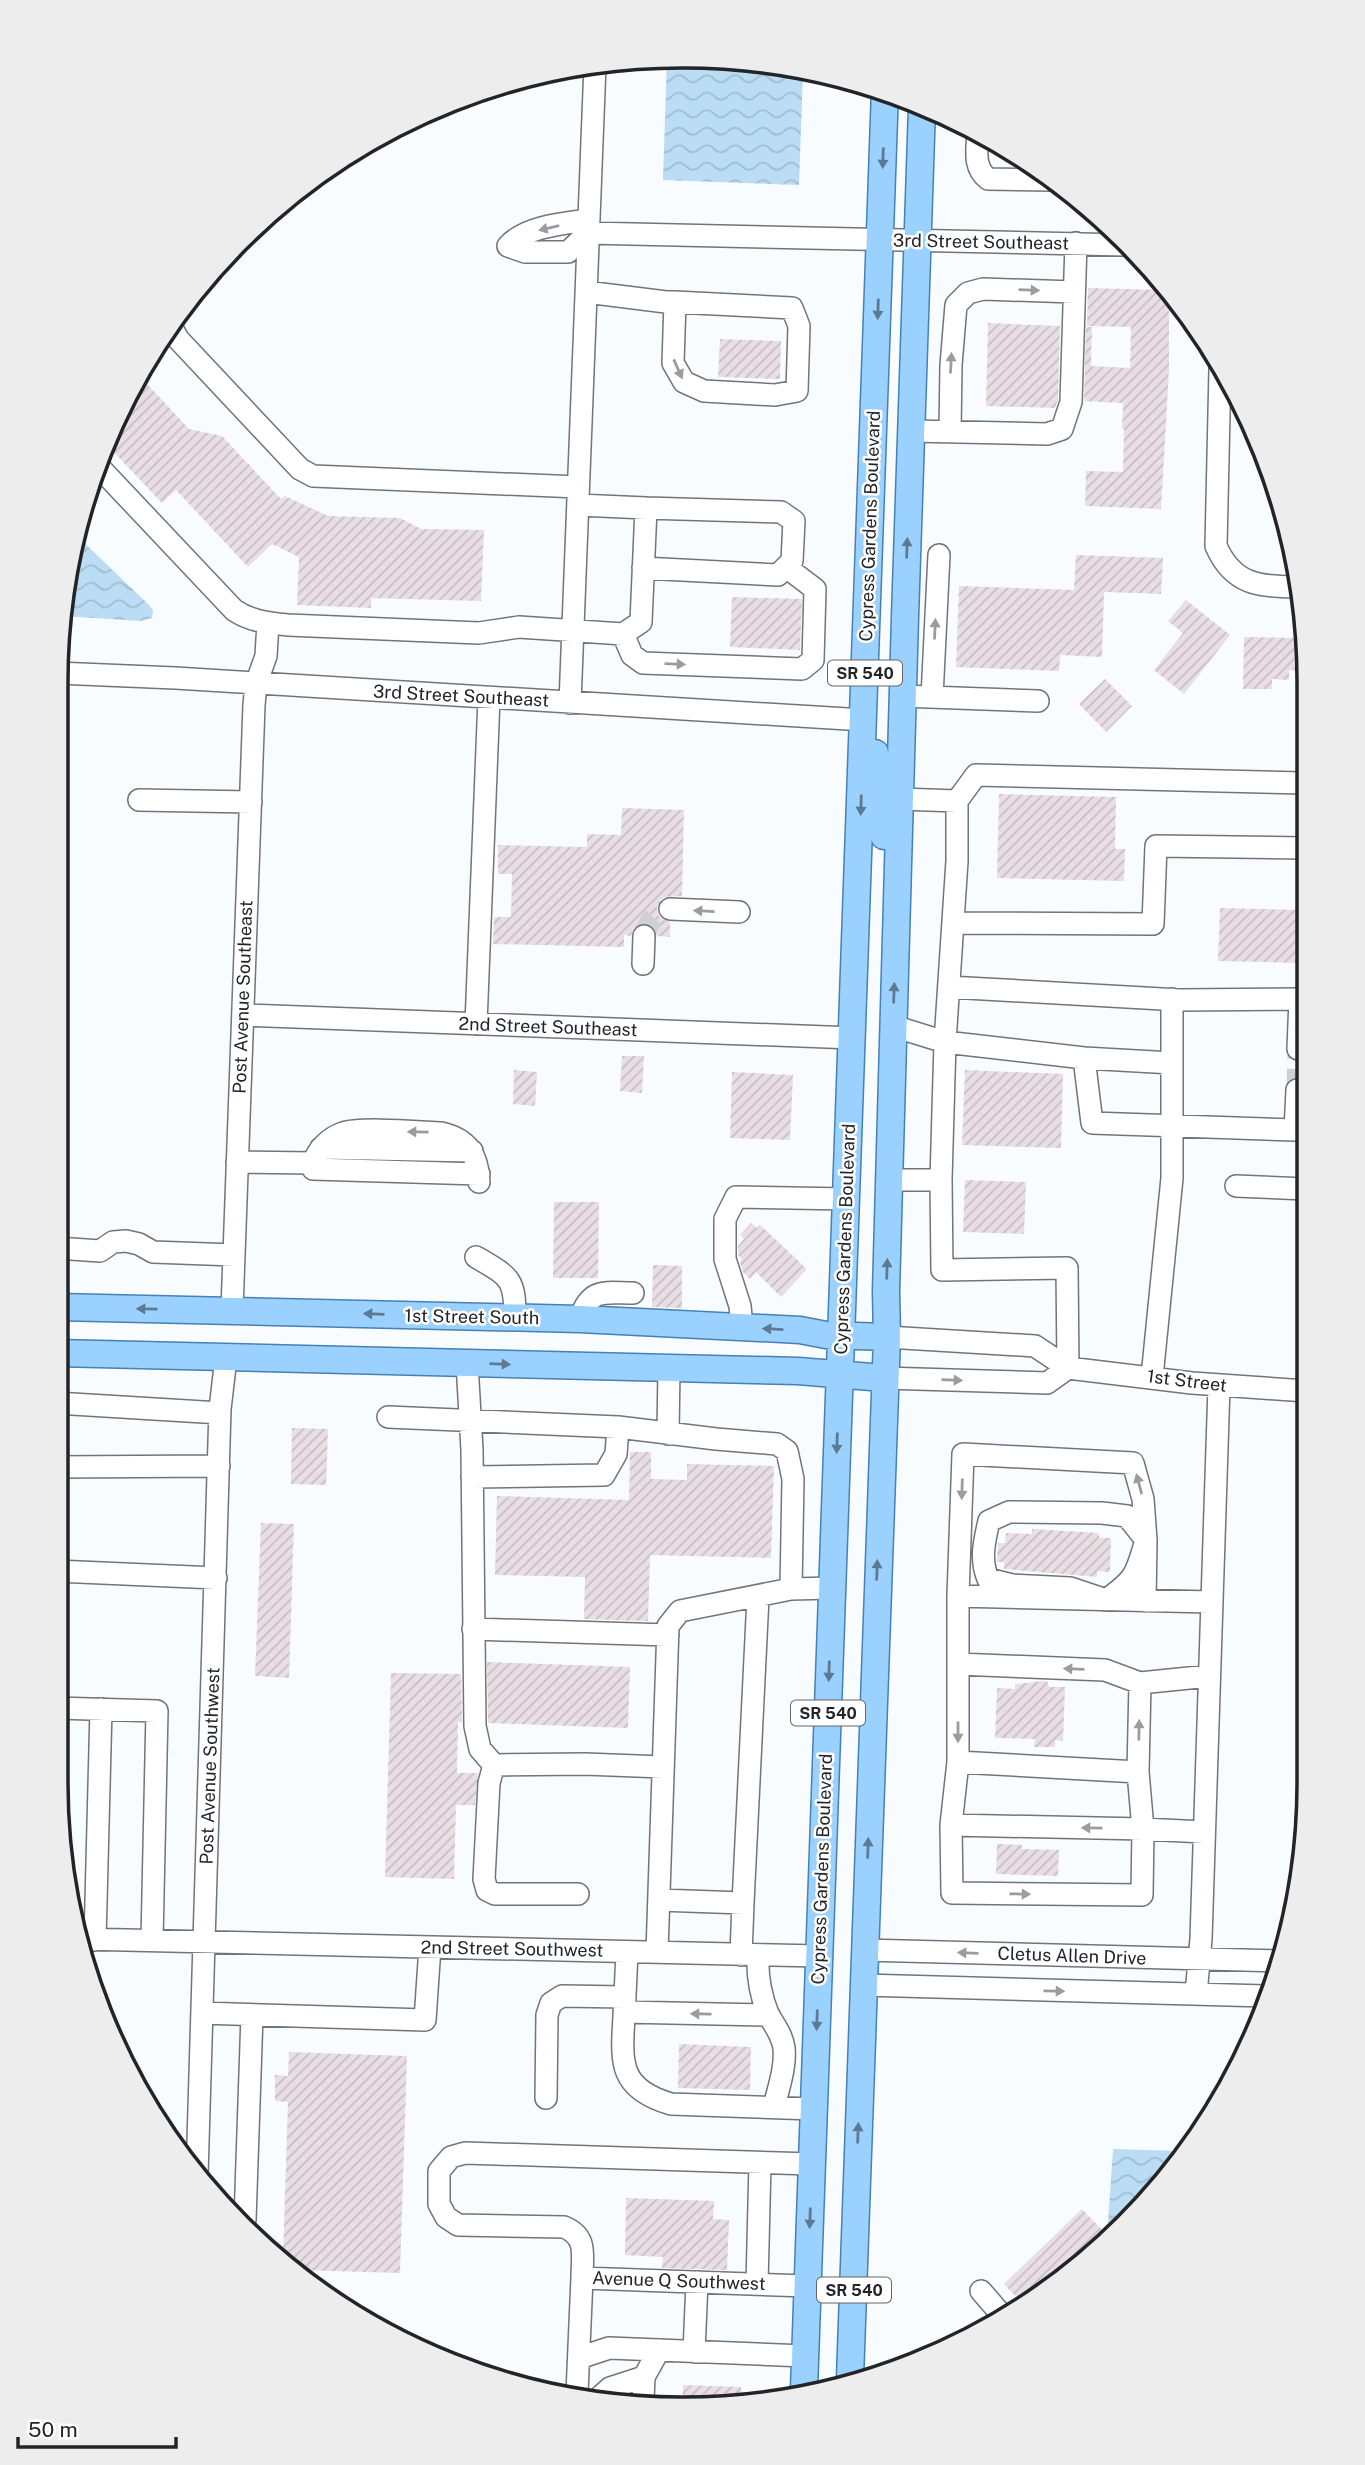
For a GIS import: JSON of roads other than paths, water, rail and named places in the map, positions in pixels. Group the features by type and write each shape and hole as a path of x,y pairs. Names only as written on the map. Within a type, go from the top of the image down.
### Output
{"main road":[{"name":"Cypress Gardens Boulevard","path":"804,2385 885,103"},
{"name":"SR 540","path":"850,2373 887,1337 902,696 922,117"},
{"path":"864,720 876,757 885,847 892,886 897,891"},
{"path":"858,882 870,906 872,1013 893,1027"},
{"name":"1st Street South","path":"68,1307 580,1319 887,1337"},
{"path":"68,1353 798,1371 884,1378"}],"street":[{"path":"570,703 595,75"},
{"path":"978,144 977,164 988,179 1035,180"},
{"name":"3rd Street Southeast","path":"589,233 918,242 1111,242"},
{"path":"911,431 1046,434 1062,429 1071,402 1076,243"},
{"path":"950,432 951,365 956,305 968,293 983,289 1074,292"},
{"path":"586,292 674,302 792,308 799,326 797,391 775,395 704,391 684,382 673,363 674,302"},
{"path":"176,335 300,468 313,477 578,496 646,508 781,512 794,521 792,561 778,575 643,568"},
{"path":"1220,386 1216,546 1223,562 1251,584 1289,586"},
{"path":"105,474 234,610 242,616 268,623 479,633 519,627 623,634 641,622 646,508"},
{"path":"932,697 939,555"},
{"path":"623,634 632,655 643,663 802,669 813,660 815,589 786,567"},
{"name":"Post Avenue Southeast","path":"232,1310 256,684 266,656 268,623"},
{"name":"3rd Street Southeast","path":"68,674 864,720"},
{"path":"902,696 1038,701"},
{"path":"476,1024 489,698"},
{"path":"884,1378 1047,1383 1069,1367 1067,1268 942,1270 944,1042 957,861 957,801 975,775 1297,783"},
{"path":"900,799 957,801"},
{"path":"139,800 251,802"},
{"path":"953,923 1153,923 1156,846 1297,848"},
{"path":"670,909 738,912"},
{"path":"643,964 644,936"},
{"path":"949,987 1172,999 1297,999"},
{"path":"1152,1377 1172,1178 1172,999"},
{"name":"2nd Street Southeast","path":"244,1015 853,1038"},
{"path":"893,1027 944,1042 1084,1058 1172,1063"},
{"path":"1084,1058 1092,1123 1297,1130"},
{"path":"237,1162 315,1160 477,1167 465,1142 441,1133 352,1131 332,1138 315,1160"},
{"path":"889,1180 941,1180"},
{"path":"1236,1186 1297,1189"},
{"path":"741,1327 740,1306 725,1259 725,1219 736,1197 847,1199"},
{"path":"68,1249 100,1251 113,1242 126,1241 139,1244 153,1252 234,1255"},
{"path":"477,1256 500,1271 512,1285 516,1301 515,1318"},
{"path":"580,1319 587,1302 598,1294 633,1293"},
{"name":"1st Street","path":"887,1337 1035,1346 1069,1367 1219,1386 1297,1390"},
{"name":"Post Avenue Southwest","path":"197,2159 220,1413 226,1358"},
{"path":"467,1363 472,1477 475,1726 480,1749 494,1765 663,1767"},
{"path":"667,1434 669,1368"},
{"path":"1196,1994 1219,1386"},
{"path":"68,1404 220,1413"},
{"path":"388,1417 618,1427 777,1444 786,1451 793,1479 791,1589"},
{"path":"472,1477 604,1475 617,1454 618,1427"},
{"path":"1140,1684 1138,1772 1143,1829 1142,1895 952,1893 951,1825 958,1762 958,1596 963,1454 1133,1463 1143,1499 1146,1540 1145,1601"},
{"path":"68,1467 219,1466"},
{"path":"1106,1600 1069,1588 1012,1585 988,1580 983,1567 984,1542 989,1521 1009,1512 1102,1513 1127,1516 1146,1540"},
{"path":"1106,1600 1127,1585 1136,1573 1146,1540"},
{"path":"68,1572 216,1578"},
{"path":"657,1952 668,1626 680,1611 791,1589 832,1588"},
{"path":"958,1596 1211,1602"},
{"path":"758,1597 743,1903 750,1955 769,2015 778,2027 784,2048 774,2107"},
{"path":"473,1629 668,1635"},
{"path":"958,1664 1105,1671 1140,1684 1209,1676"},
{"path":"68,1708 157,1711 152,1940"},
{"path":"88,1937 101,1709"},
{"path":"958,1762 1138,1772"},
{"path":"494,1765 489,1783 484,1879 487,1890 495,1894 578,1894"},
{"path":"951,1825 1204,1832"},
{"path":"659,1900 743,1903"},
{"name":"2nd Street Southwest","path":"89,1940 819,1956"},
{"path":"202,2013 425,2020 430,1947"},
{"name":"Cletus Allen Drive","path":"864,1950 1270,1961"},
{"path":"627,1952 622,2056 627,2074 639,2089 652,2099 671,2104 814,2109"},
{"name":"Cletus Allen Drive","path":"863,1985 1258,1996"},
{"path":"546,2098 547,2015 551,2003 562,1996 624,2005 769,2015"},
{"path":"246,2215 252,2015"},
{"path":"582,2278 582,2244 575,2232 564,2227 458,2225 446,2217 439,2204 439,2171 451,2157 466,2153 812,2164"},
{"path":"757,2284 760,2163"},
{"name":"Avenue Q Southwest","path":"577,2387 582,2278 807,2286"},
{"path":"694,2352 697,2282"},
{"path":"981,2291 997,2310"},
{"path":"579,2358 609,2348 805,2356"},
{"path":"643,2395 644,2377 659,2350"},
{"path":"606,2391 644,2377"}],"water":[{"path":"667,69 723,70 803,80 799,185 663,180"},
{"path":"85,543 149,605 153,611 152,618 141,621 73,617"},
{"path":"1113,2149 1174,2151 1144,2188 1108,2223"}],"tunnel":[{"path":"644,936 653,918 670,909"}]}
